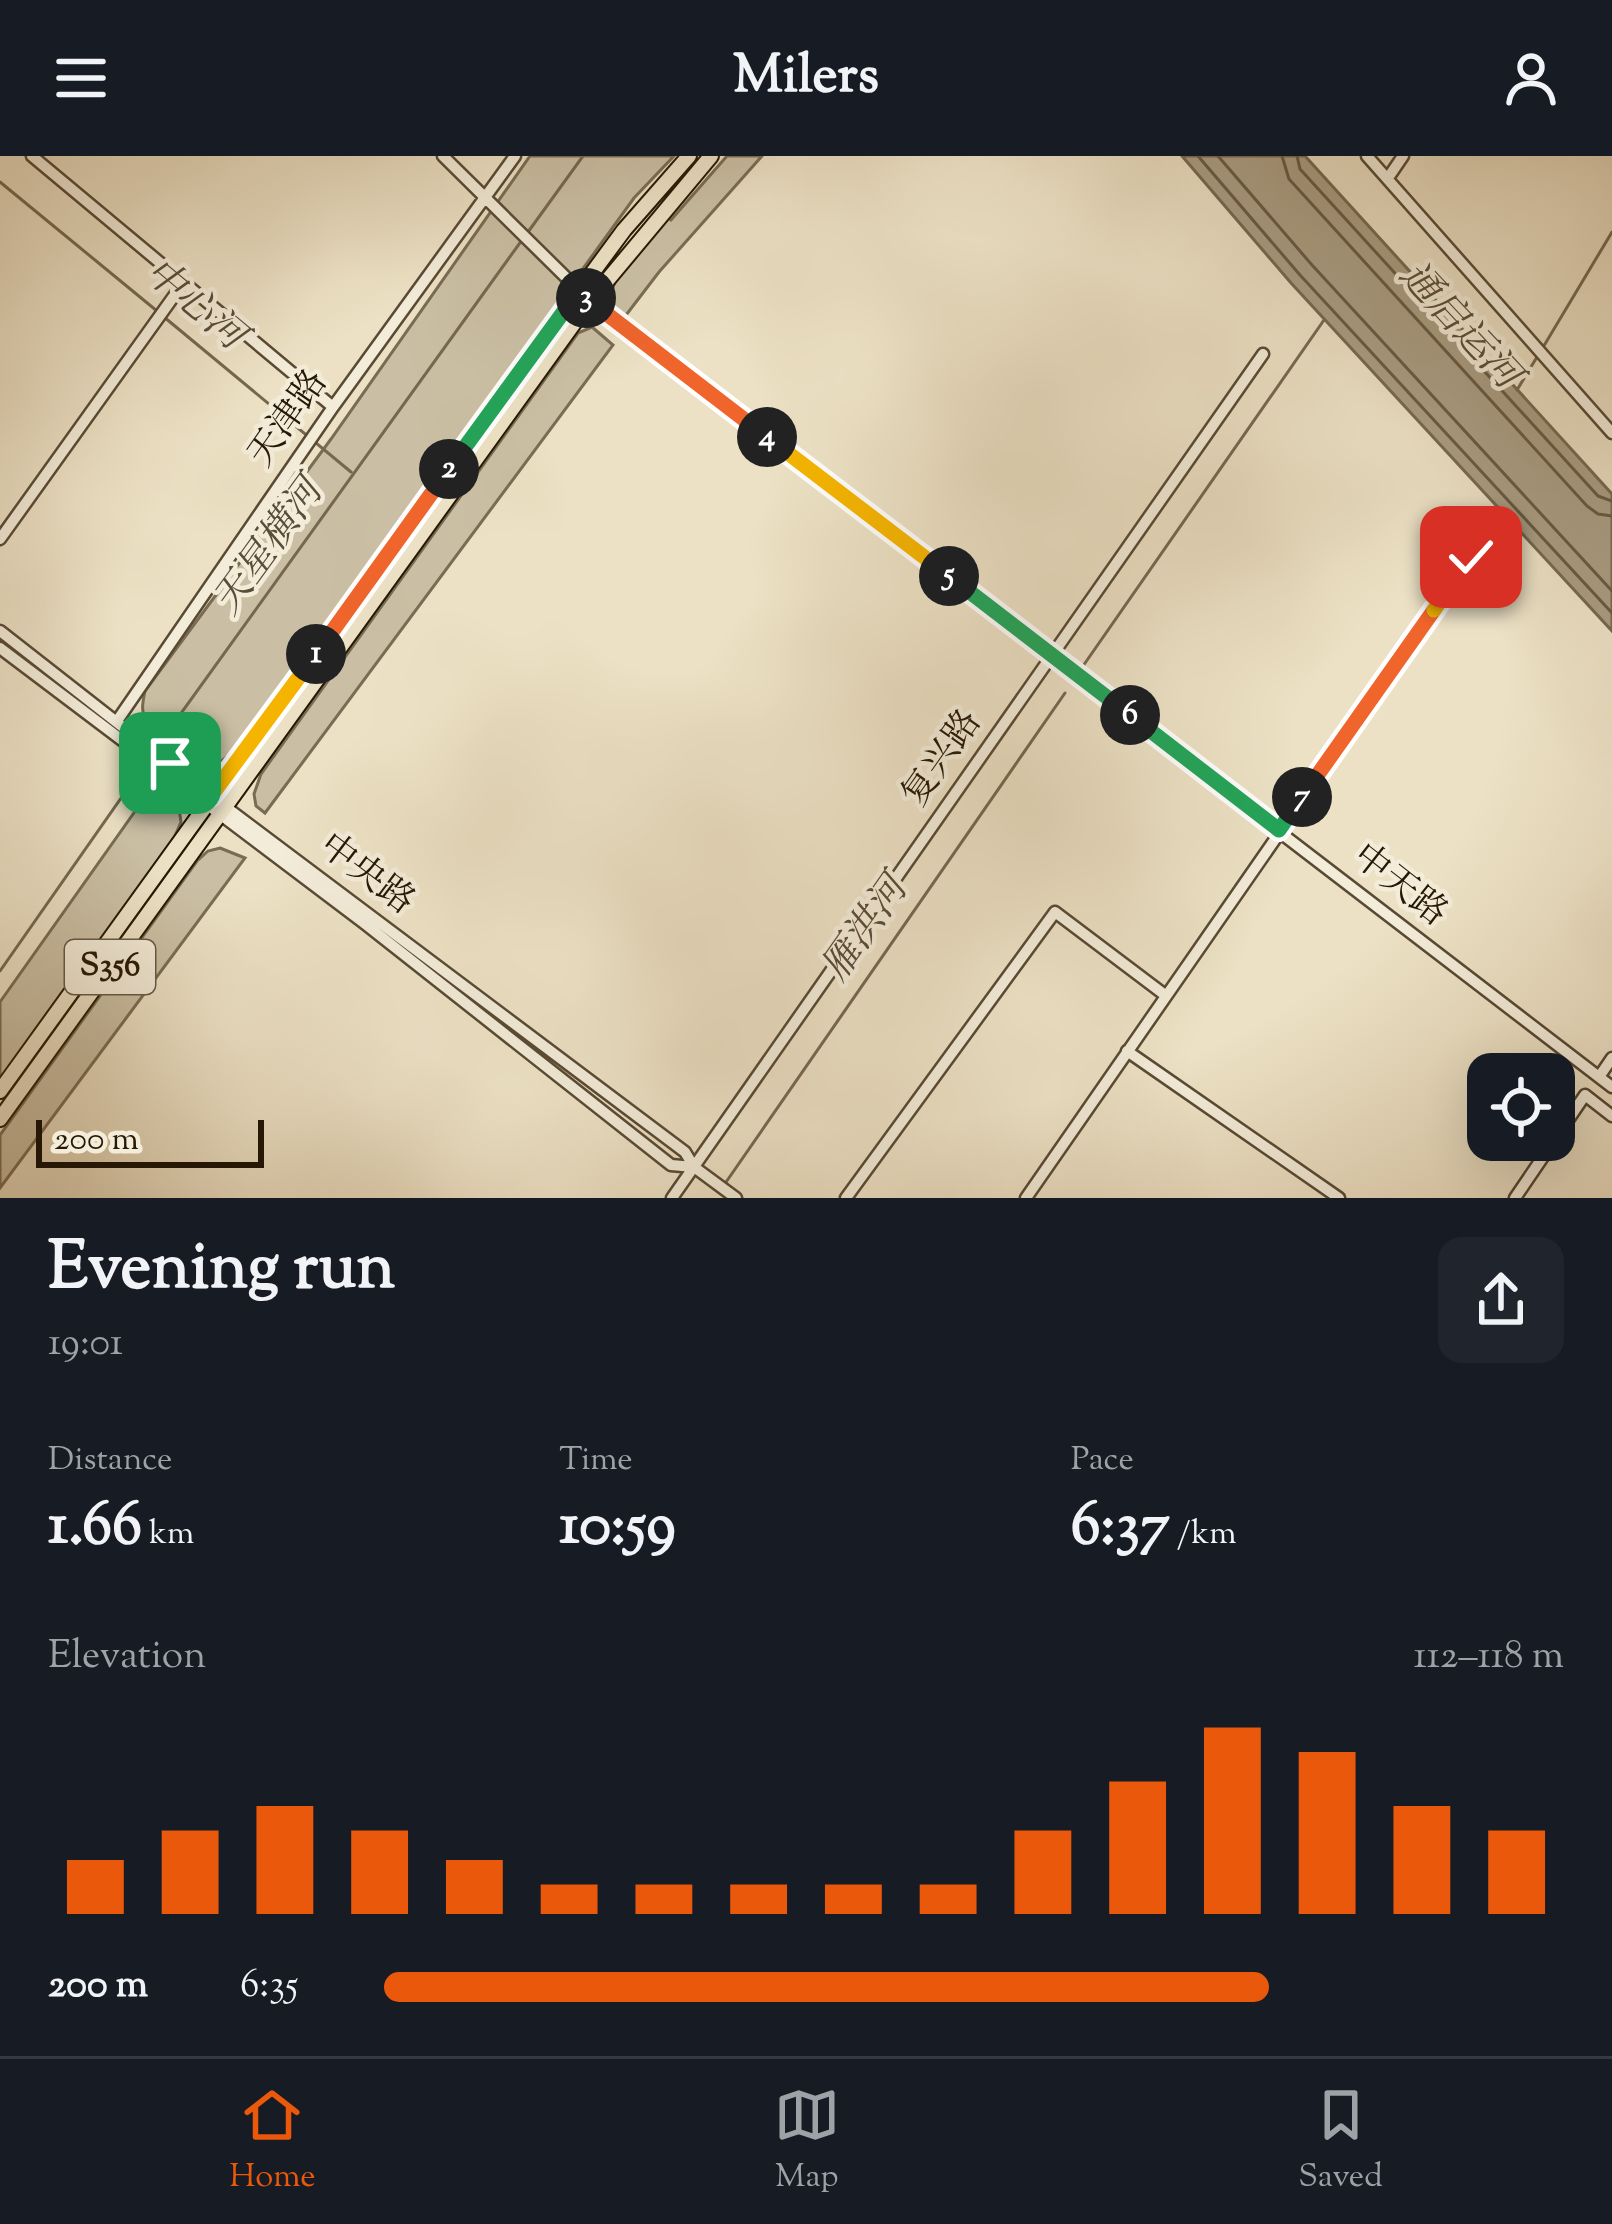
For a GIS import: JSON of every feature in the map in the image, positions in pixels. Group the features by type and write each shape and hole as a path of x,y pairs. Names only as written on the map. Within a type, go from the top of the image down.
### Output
{"main road":[{"path":"223,811 584,297 624,230 689,156"},
{"path":"208,799 584,297 711,156"},
{"name":"S356","path":"0,1091 208,799"},
{"name":"S356","path":"0,1119 223,811"}],"street":[{"path":"32,156 50,161 184,282 334,407"},
{"name":"中天路","path":"443,156 584,297 1612,1087"},
{"name":"天津路","path":"117,721 515,156"},
{"path":"1367,156 1612,433"},
{"path":"1388,178 1403,156"},
{"path":"0,539 184,282"},
{"name":"复兴路","path":"672,1198 1263,354"},
{"path":"1026,1198 1471,557"},
{"name":"中央路","path":"0,631 117,721 140,747"},
{"name":"中央路","path":"0,648 685,1152 694,1168 736,1198"},
{"path":"846,1198 1055,913 1165,995"},
{"path":"1127,1051 1339,1198"},
{"path":"1599,1077 1612,1058"},
{"path":"1515,1198 1586,1095 1612,1116"}],"shaded area":[{"path":"530,156 674,156 634,198 234,751 218,764 179,749 145,718 145,691 331,439"},
{"path":"727,156 762,156 623,319 610,303 623,268"},
{"path":"592,327 613,345 265,813 256,806 254,794 261,774 578,333"},
{"path":"153,786 179,808 181,822 174,838 0,1081 0,1002"},
{"path":"220,848 245,858 0,1188 0,1135 197,861"}],"water":[{"name":"通启运河","path":"1182,156 1305,156 1612,494 1612,631 1291,283"}],"waterway":[{"name":"天星横河","path":"528,232 583,156"},
{"name":"中心河","path":"0,182 157,311"},
{"path":"1542,349 1612,232"},
{"name":"天星横河","path":"156,748 522,240"},
{"name":"中心河","path":"164,317 351,472"},
{"name":"雁洪河","path":"1083,666 1324,320"},
{"name":"通启运河","path":"1517,390 1537,357"},
{"name":"雁洪河","path":"724,1185 1065,693"},
{"name":"天星横河","path":"0,971 147,761"}],"route":[{"path":"170,763 211,796 578,292 1279,830 1471,557"}]}
